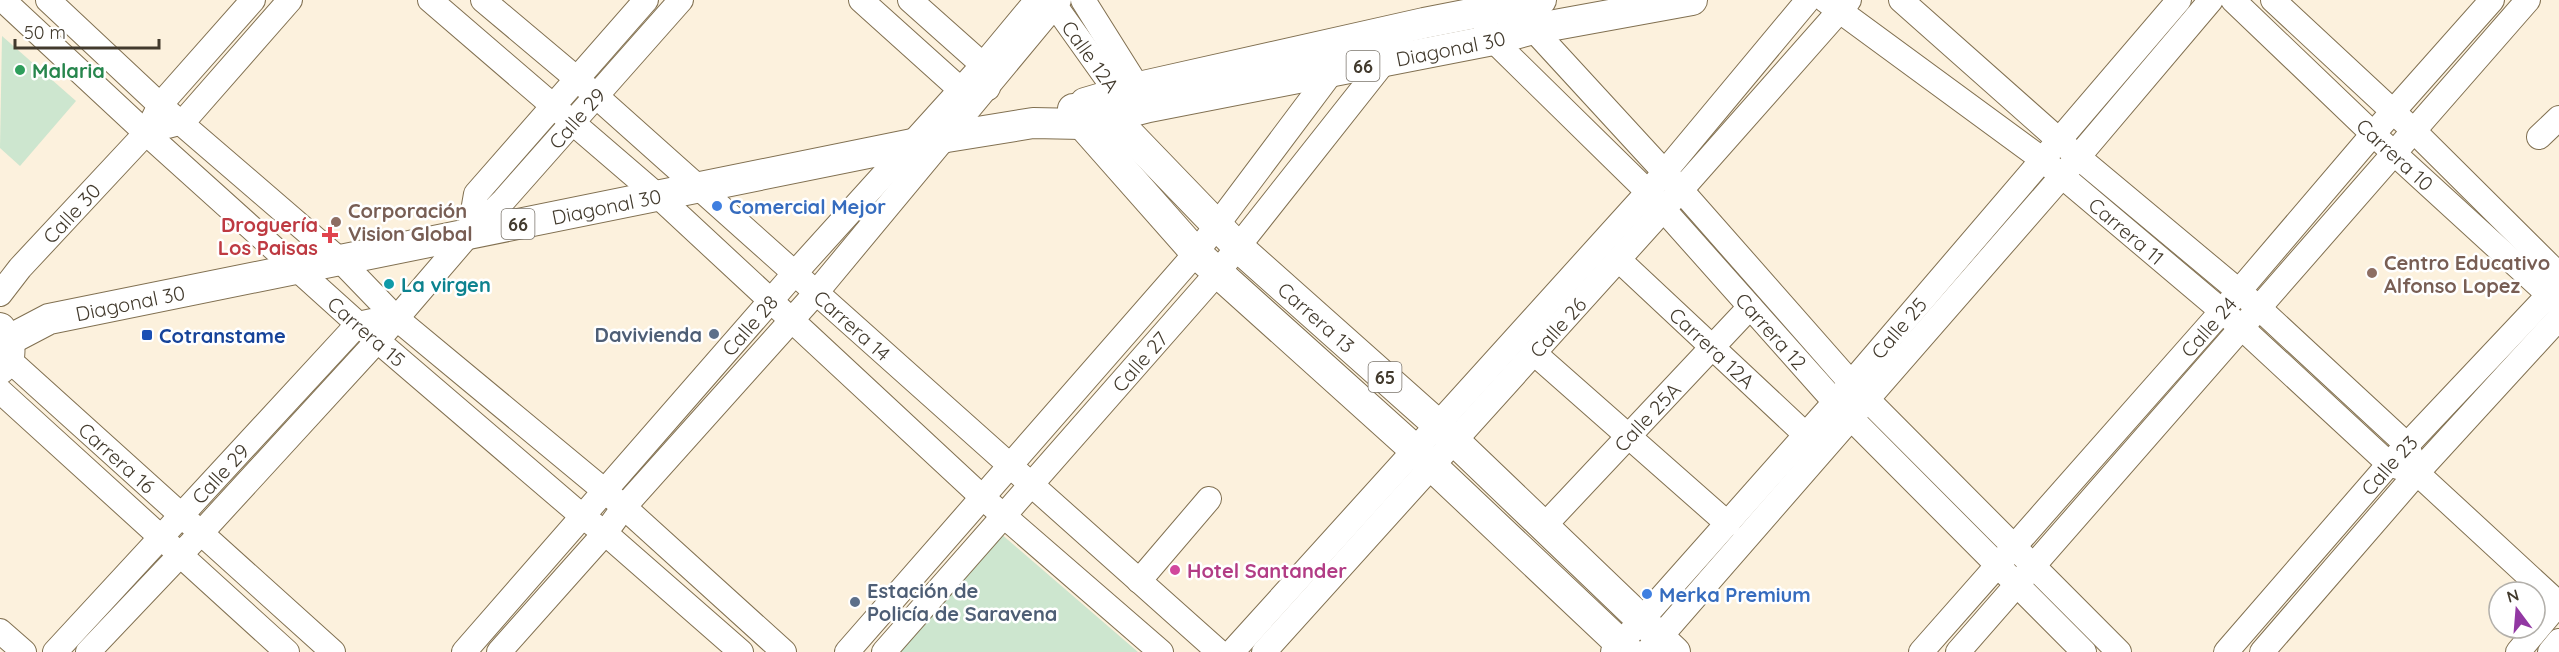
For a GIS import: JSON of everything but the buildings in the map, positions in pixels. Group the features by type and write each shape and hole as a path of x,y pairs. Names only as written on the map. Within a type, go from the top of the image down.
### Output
{"main road":[{"name":"Diagonal 30","path":"1112,106 1331,73 1493,40 1533,29 1692,0"},
{"name":"Diagonal 30","path":"4,349 49,319 658,196 696,186 1112,106 1473,6 1522,2"},
{"name":"Carrera 13","path":"1112,106 1237,246 1446,432 1544,526 1641,644"},
{"name":"Carrera 13","path":"1112,106 1207,263 1423,458 1641,644"}],"street":[{"name":"Carrera 15","path":"3,0 146,133 358,324 582,516 605,533 741,652"},
{"name":"Carrera 15","path":"48,0 160,105 183,122 340,260 396,318 624,507 784,652"},
{"name":"Calle 30","path":"0,294 20,268 146,133 160,105 253,0"},
{"path":"146,133 183,122 290,0"},
{"name":"Carrera 14","path":"430,0 658,196 982,497 1161,652"},
{"name":"Carrera 14","path":"483,0 576,79 1030,486 1219,652"},
{"name":"Calle 29","path":"470,234 476,194 646,0"},
{"name":"Calle 29","path":"94,646 181,555 378,340 470,234 504,200 681,0"},
{"path":"861,0 961,90 986,76 910,0"},
{"name":"Calle 12A","path":"1083,0 1112,106"},
{"name":"Calle 26","path":"1446,432 1534,353 1619,260 1656,201 1664,174 1808,0"},
{"name":"Carrera 11","path":"1901,0 2059,141 2259,308 2407,445 2417,473"},
{"name":"Calle 25","path":"1860,392 2043,160 2179,0"},
{"name":"Calle 25","path":"1641,644 1860,392 2062,177 2211,0"},
{"name":"Carrera 10","path":"2233,0 2395,154 2556,290"},
{"name":"Carrera 10","path":"2273,0 2414,131 2556,290"},
{"name":"Calle 24","path":"1920,652 2240,291 2373,134 2492,0"},
{"name":"Calle 24","path":"1958,652 2528,0"},
{"name":"Calle 28","path":"499,652 605,533 624,507 815,294 947,137 986,76 1051,1"},
{"name":"Calle 12A","path":"1051,1 1112,106"},
{"name":"Carrera 12","path":"1522,2 1533,29 1681,190 2006,556 2018,584 2084,652"},
{"name":"Calle 26","path":"1264,652 1446,432 1656,201 1681,190 1838,4"},
{"name":"Carrera 11","path":"1838,4 2043,160 2242,328 2389,464 2417,473 2559,603"},
{"name":"Carrera 12","path":"1473,6 1493,40 1656,201 1843,411 2006,556 2034,566 2119,652"},
{"name":"Calle 27","path":"847,652 1009,467 1207,263 1237,246 1384,62"},
{"name":"Calle 27","path":"884,652 1030,486 1207,263 1216,224 1331,73"},
{"name":"Calle 28","path":"464,652 771,300 961,90"},
{"path":"2539,136 2559,118"},
{"name":"Carrera 12A","path":"1619,260 1806,435"},
{"name":"Calle 23","path":"2226,652 2389,464 2556,290"},
{"name":"Calle 25A","path":"1544,526 1750,307"},
{"path":"358,324 396,318"},
{"name":"Calle 23","path":"2262,652 2417,473 2559,318"},
{"name":"Calle 29","path":"55,652 358,324"},
{"name":"Carrera 16","path":"4,349 180,516 333,652"},
{"path":"1534,353 1728,524"},
{"name":"Carrera 16","path":"0,391 287,652"},
{"name":"Calle 25","path":"1641,644 1728,524 1806,435 1843,411"},
{"name":"Calle 26","path":"1232,652 1423,458"},
{"path":"1139,581 1209,499"},
{"path":"2518,652 2559,603"},
{"path":"83,622 94,646"},
{"path":"0,631 24,652"},
{"path":"2550,652 2559,641"}],"green space":[{"name":"Malaria","path":"2,36 76,101 20,166 0,148"},
{"path":"1000,533 1138,652 895,652"}],"place":[{"name":"Malaria","path":"20,70"},
{"name":"Comercial Mejor","path":"717,206"},
{"name":"Corporación Vision Global","path":"336,222"},
{"name":"Droguería Los Paisas","path":"330,235"},
{"name":"Centro Educativo Alfonso Lopez","path":"2372,273"},
{"name":"La virgen","path":"389,284"},
{"name":"Davivienda","path":"714,334"},
{"name":"Cotranstame","path":"147,335"},
{"name":"Hotel Santander","path":"1175,570"},
{"name":"Merka Premium","path":"1647,594"},
{"name":"Estación de Policía de Saravena","path":"855,602"}]}
